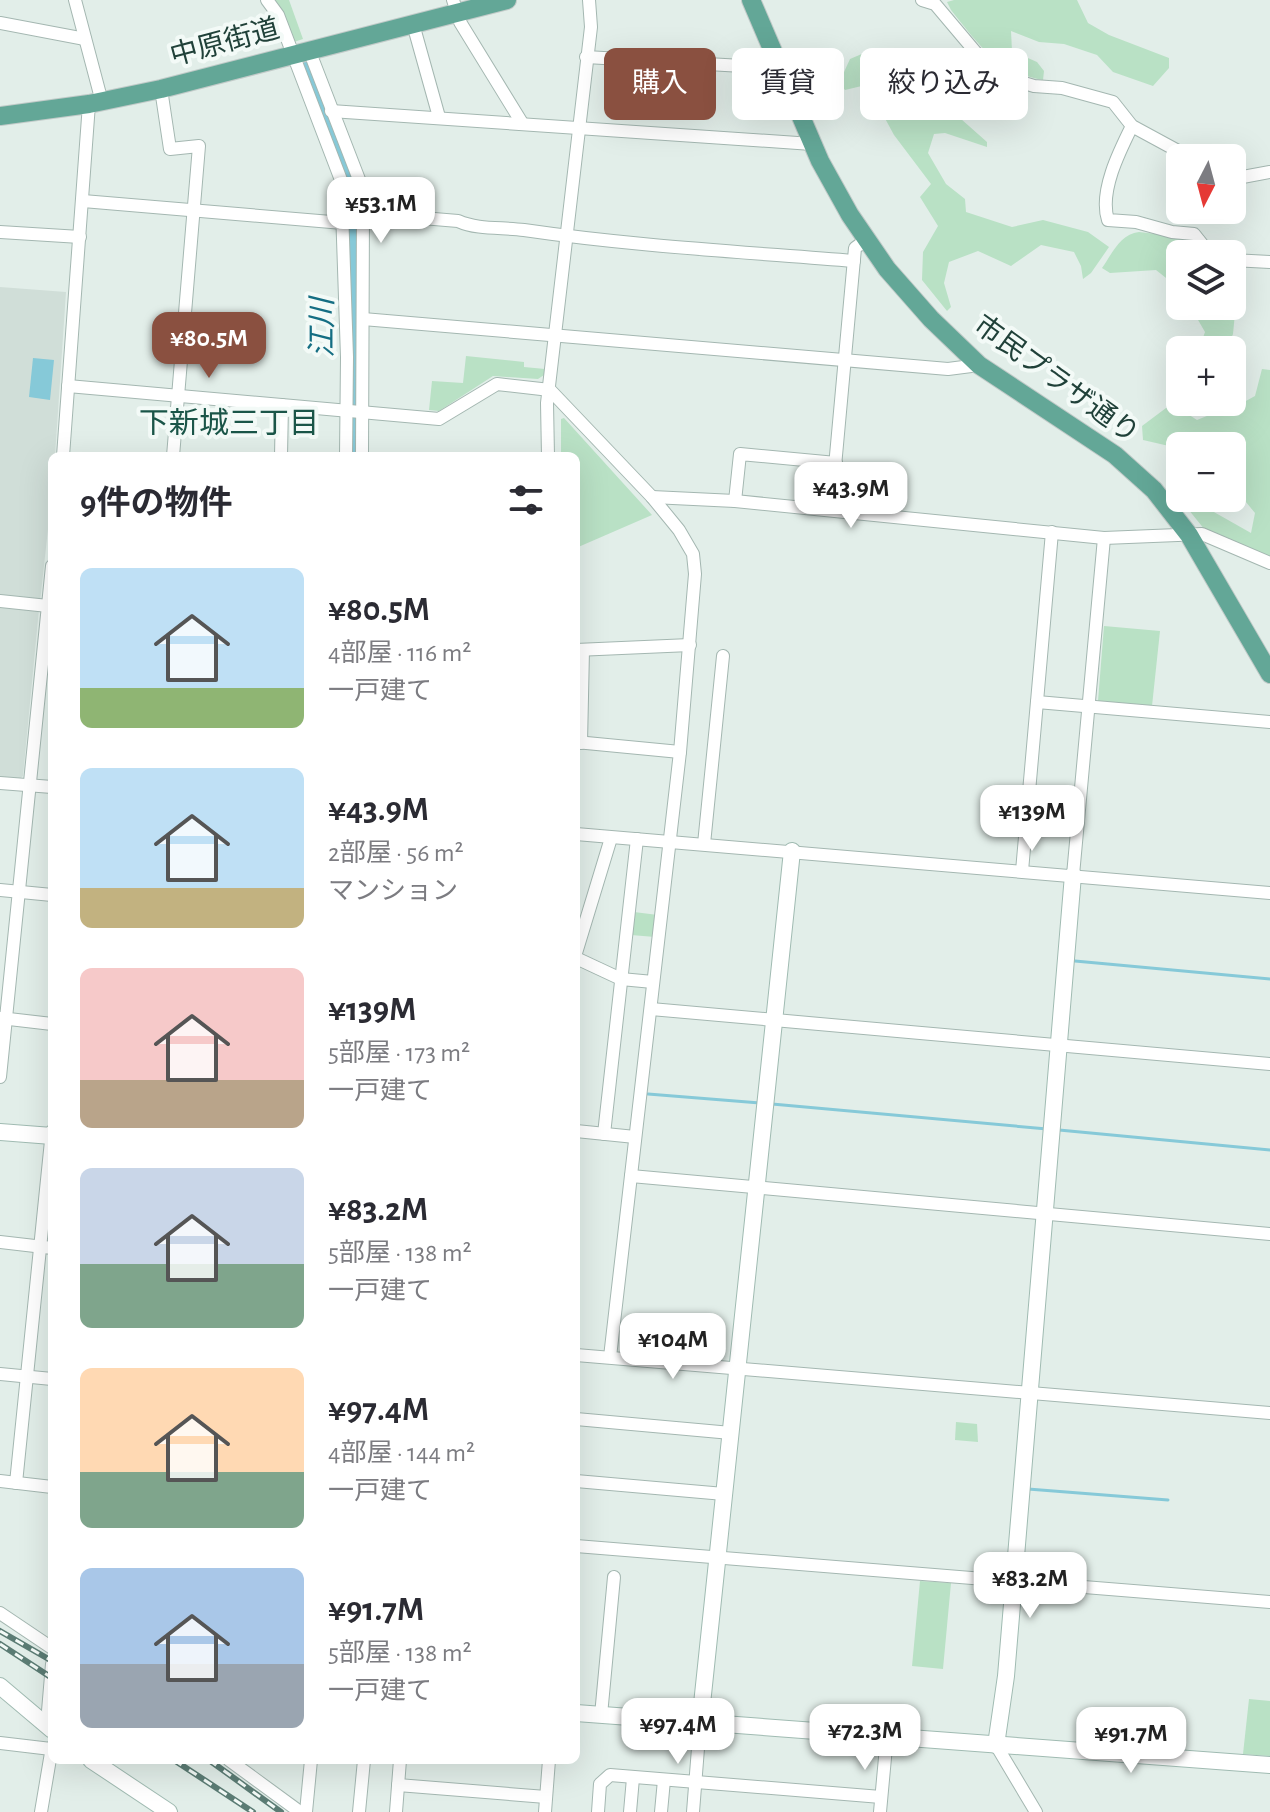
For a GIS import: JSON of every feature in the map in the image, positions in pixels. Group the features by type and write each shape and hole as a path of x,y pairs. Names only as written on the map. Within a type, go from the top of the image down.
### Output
{"main road":[{"name":"中原街道","path":"0,116 95,103 161,89 413,24 455,7 507,0"},
{"name":"市民プラザ通り","path":"751,0 770,48"},
{"name":"市民プラザ通り","path":"801,120 866,240 905,291 979,365 1115,455 1154,490 1189,535 1270,674"}],"street":[{"path":"63,452 83,201 95,103 75,0"},
{"path":"267,0 301,52 331,111 360,182 363,213 362,452"},
{"path":"548,452 547,403 591,27 589,0"},
{"path":"922,0 935,4 989,68 1004,77 1113,102 1132,126 1166,144"},
{"path":"455,7 522,123"},
{"path":"0,23 85,39"},
{"path":"413,24 439,117"},
{"path":"301,52 341,180 346,452"},
{"path":"586,57 732,65"},
{"path":"161,89 170,149 199,146 173,452"},
{"path":"331,111 812,144"},
{"path":"1132,126 1115,160 1105,210 1108,220 1136,222 1172,232 1194,234 1199,240"},
{"path":"1246,176 1270,172"},
{"path":"83,201 343,223"},
{"path":"363,213 458,221 471,227 496,226 566,236 854,261"},
{"path":"0,232 80,237"},
{"path":"831,510 855,248 866,240"},
{"path":"1246,261 1270,262"},
{"path":"363,319 948,369 979,365"},
{"path":"68,386 439,419 497,384 550,390 652,497 687,541 693,554 695,574 680,752 610,1357"},
{"path":"281,452 282,405"},
{"path":"735,501 740,454 836,463"},
{"path":"652,497 735,501 1104,538 1202,534 1270,563"},
{"path":"1022,871 1052,532"},
{"path":"1036,1812 996,1745 1003,1710 1104,538"},
{"path":"0,601 48,606 20,892 3,1018 0,1077"},
{"path":"580,650 690,645"},
{"path":"704,844 723,656"},
{"path":"1037,702 1270,722"},
{"path":"580,743 680,752"},
{"path":"0,783 48,787"},
{"path":"580,834 1270,893"},
{"path":"580,942 611,838"},
{"path":"604,1134 637,839"},
{"path":"693,1812 792,851"},
{"path":"0,890 48,895"},
{"path":"580,957 621,979 653,982"},
{"path":"651,1009 1270,1064"},
{"path":"3,1018 48,1024"},
{"path":"580,1131 635,1137"},
{"path":"0,1132 48,1135"},
{"path":"631,1176 1270,1234"},
{"path":"16,1483 27,1377 46,1248 48,1210"},
{"path":"0,1242 46,1248"},
{"path":"580,1355 1270,1413"},
{"path":"0,1374 48,1379"},
{"path":"580,1419 731,1433"},
{"path":"0,1481 48,1487"},
{"path":"580,1481 724,1494"},
{"path":"580,1546 1270,1602"},
{"path":"601,1715 614,1577"},
{"path":"0,1613 48,1645"},
{"path":"0,1686 48,1727"},
{"path":"580,1713 1270,1765"},
{"path":"880,1812 887,1736"},
{"path":"0,1743 48,1748"},
{"path":"41,1812 48,1764"},
{"path":"97,1764 159,1809"},
{"path":"235,1764 300,1812"},
{"path":"306,1812 311,1764"},
{"path":"359,1812 364,1764"},
{"path":"396,1812 400,1764"},
{"path":"545,1812 549,1764"},
{"path":"598,1812 600,1784 610,1775 881,1797"},
{"path":"630,1812 633,1778"},
{"path":"661,1812 664,1780"},
{"path":"398,1785 546,1797"}],"shaded area":[{"path":"0,287 66,292 55,452 48,452 48,529 40,602 0,597"},
{"path":"0,605 39,609 23,776 19,780 0,778"}],"green space":[{"path":"273,0 289,0 303,39 294,42"},
{"path":"1077,0 1088,23 1109,35 1169,58 1169,68 1153,86 1113,72 1097,55 1064,44 1039,42 1011,31 1012,48 983,48 947,2"},
{"path":"860,55 860,86 845,90 844,72 850,59"},
{"path":"1028,58 1037,62 1044,71 1043,80 1028,76"},
{"path":"886,120 962,120 987,142 987,147 945,133 934,134 928,153 946,184 965,199 966,212 1012,227 1043,220 1088,232 1109,247 1091,273 1083,279 1074,252 1041,245 1011,266 978,251 949,262 944,283 951,307 947,311 922,280 923,252 938,226 920,197 931,184"},
{"path":"1139,232 1183,237 1183,240 1166,240 1166,278 1156,270 1110,273 1102,268 1113,251 1132,234"},
{"path":"1198,320 1234,320 1232,336 1204,336 1205,332"},
{"path":"466,356 524,362 524,367 545,369 544,375 538,379 493,376 439,411 429,410 432,381 463,383"},
{"path":"1262,369 1270,370 1270,559 1205,530 1190,512 1214,512 1251,533 1255,513 1246,502 1246,432 1166,432 1166,445 1143,440 1142,426 1166,408 1166,416 1191,416 1197,420 1207,416 1246,416 1246,401 1255,396"},
{"path":"564,418 652,515 580,546 580,452 561,452 561,419"},
{"path":"1104,626 1160,631 1152,706 1098,701"},
{"path":"634,912 658,915 655,937 631,935"},
{"path":"956,1422 977,1424 978,1442 955,1440"},
{"path":"920,1581 951,1583 943,1669 912,1666"},
{"path":"1249,1699 1270,1701 1270,1756 1243,1754"}],"water":[{"path":"33,358 54,360 50,400 29,397"}],"waterway":[{"name":"江川","path":"303,66 321,104 348,177 354,257 352,452"},
{"path":"1075,961 1270,979"},
{"path":"648,1094 760,1103"},
{"path":"772,1104 1047,1129"},
{"path":"1059,1130 1270,1150"},
{"path":"1028,1489 1168,1500"}],"railway":[{"path":"0,1631 48,1659"},
{"path":"0,1644 48,1675"},
{"path":"180,1764 253,1812"},
{"path":"215,1764 281,1812"}],"district":[{"name":"下新城三丁目","path":"229,424"}]}
